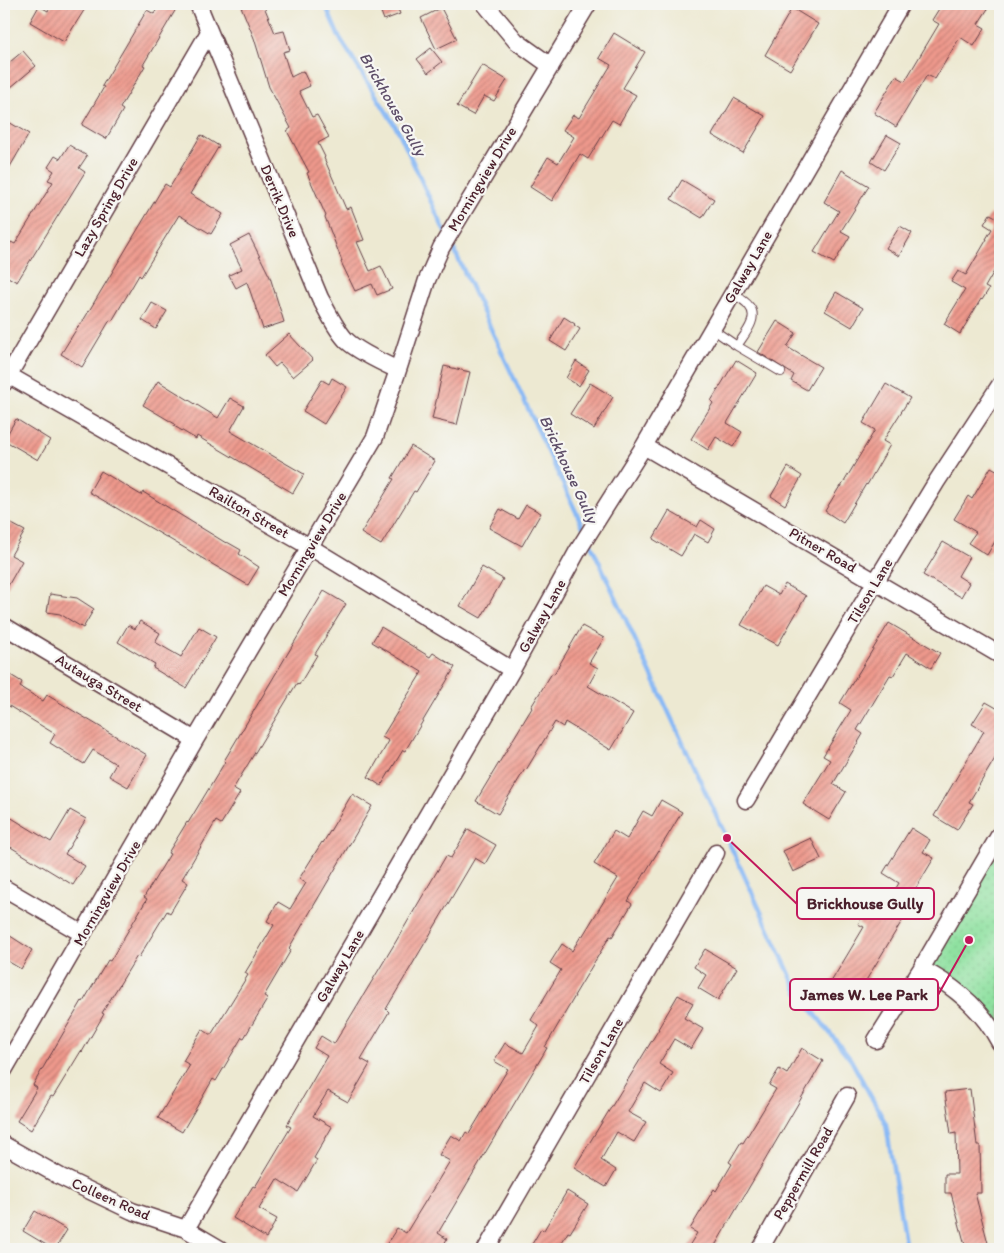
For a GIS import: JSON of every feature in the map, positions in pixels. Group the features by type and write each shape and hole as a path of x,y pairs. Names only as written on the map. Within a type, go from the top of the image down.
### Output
{"street":[{"name":"Derrik Drive","path":"198,4 320,298 335,325 347,341 368,355 398,370"},
{"path":"485,4 516,41 551,66"},
{"name":"Morningview Drive","path":"4,1070 195,740 375,437 427,280 441,248 588,4"},
{"name":"Galway Lane","path":"186,1229 512,670 577,552 644,446 900,4"},
{"name":"Lazy Spring Drive","path":"6,379 209,32"},
{"name":"Railton Street","path":"6,379 310,547 512,670"},
{"name":"Tilson Lane","path":"746,800 937,481 1000,385"},
{"name":"Pitner Road","path":"644,446 1000,655"},
{"name":"Autauga Street","path":"4,626 195,740"},
{"path":"876,1040 921,969 1000,834"},
{"name":"Tilson Lane","path":"486,1249 716,854"},
{"path":"4,888 83,934"},
{"path":"921,969 953,988 980,1012 1000,1043"},
{"name":"Peppermill Road","path":"760,1249 846,1096"},
{"name":"Colleen Road","path":"4,1145 61,1177 132,1211 186,1229 220,1249"}],"lane":[{"path":"732,294 751,308 753,319 737,346"},
{"path":"712,329 781,372"}],"green space":[{"path":"1000,834 1000,1043 991,1027 921,969"}],"building":[{"path":"52,4 88,4 64,42 30,22 39,6 48,11"},
{"path":"160,4 167,4 176,9 143,65 145,66 120,108 123,110 106,139 82,125 104,87 102,86 147,10 154,14"},
{"path":"240,4 263,4 275,33 284,31 290,50 283,52 291,77 303,71 310,86 299,91 312,117 317,115 329,137 318,143 346,209 351,207 364,240 357,242 370,271 381,266 392,289 377,295 372,284 355,291 341,262 326,216 307,173 309,172 287,131 291,128 269,87 254,38"},
{"path":"378,4 396,4 400,14 384,20"},
{"path":"942,4 991,4 978,24 985,28 974,46 960,37 935,79 927,75 896,127 874,113 896,76 905,81 939,24 932,20"},
{"path":"441,8 457,39 436,49 421,18"},
{"path":"792,8 818,24 790,70 765,55"},
{"path":"614,33 645,52 623,88 636,95 619,124 612,120 588,159 580,154 552,201 530,187 548,157 558,163 574,137 563,130 573,115 579,118 611,65 599,58"},
{"path":"431,48 442,62 428,73 417,59"},
{"path":"23,51 36,66 4,93 4,67"},
{"path":"482,65 507,80 494,101 484,96 473,115 457,106"},
{"path":"734,98 765,116 743,153 712,135"},
{"path":"7,121 29,134 4,177 4,127"},
{"path":"201,135 219,146 190,194 223,214 211,234 179,215 141,277 139,275 112,321 110,320 82,367 61,354 80,326 165,184 170,187"},
{"path":"887,135 901,143 884,170 871,162"},
{"path":"69,145 87,156 79,168 85,172 17,282 4,275 4,254 11,242 15,244 53,182 48,180 54,171 48,167 55,156 60,159"},
{"path":"842,170 869,186 841,231 850,236 834,263 814,252 839,211 824,202"},
{"path":"682,180 714,199 702,218 671,199"},
{"path":"990,214 998,218 1000,214 1000,261 985,287 989,289 960,334 944,324 965,290 951,282 958,271 966,275 987,239 992,229 984,224"},
{"path":"900,226 912,233 899,256 886,248"},
{"path":"249,235 270,277 284,322 263,329 247,282 236,288 229,275 242,269 230,245"},
{"path":"836,292 863,308 852,327 825,311"},
{"path":"152,303 167,311 156,329 142,320"},
{"path":"564,317 580,329 566,351 550,341"},
{"path":"777,321 796,333 787,347 821,367 807,390 791,381 794,375 758,352"},
{"path":"289,334 313,360 293,377 280,363 275,367 265,355"},
{"path":"736,360 757,373 727,423 742,432 733,447 716,437 708,450 691,439"},
{"path":"576,361 589,370 579,386 566,378"},
{"path":"444,366 470,372 457,425 432,419"},
{"path":"332,378 347,387 324,424 303,411 322,380 329,384"},
{"path":"158,381 218,418 230,398 244,406 230,431 304,474 293,493 197,436 196,439 143,405"},
{"path":"590,383 613,397 594,429 570,414"},
{"path":"886,384 910,398 883,441 890,445 843,523 825,511 875,430 863,423"},
{"path":"16,419 50,440 38,460 4,440"},
{"path":"411,446 435,461 381,545 361,533 394,479 392,478"},
{"path":"788,467 802,476 785,505 771,496"},
{"path":"991,467 1000,472 1000,533 987,555 968,543 976,532 954,519 968,496 972,499"},
{"path":"101,471 141,495 143,492 226,543 241,550 239,554 259,567 248,585 89,492"},
{"path":"526,505 541,513 522,546 489,528 500,509 518,519"},
{"path":"669,511 697,527 701,520 715,529 708,542 694,534 681,556 653,539"},
{"path":"10,523 25,531 11,555 22,561 4,593 4,533"},
{"path":"943,542 969,557 958,576 969,583 961,597 923,575"},
{"path":"482,567 503,579 481,618 460,606"},
{"path":"785,584 806,596 778,645 741,625 763,586 779,595"},
{"path":"324,591 346,604 315,654 317,655 299,685 297,683 233,789 240,793 221,824 216,821 182,879 188,883 170,913 167,911 139,957 137,956 102,1013 104,1014 82,1052 53,1097 51,1096 31,1130 17,1121 37,1088 33,1085 82,1001 108,960 110,961 147,899 144,897 170,854 168,853 225,762"},
{"path":"50,594 77,598 94,609 83,628 60,614 47,612"},
{"path":"140,621 160,633 155,642 181,657 199,627 216,637 186,688 153,668 155,664 118,642 128,625 135,629"},
{"path":"889,623 940,653 931,668 907,653 893,676 890,675 857,730 863,734 833,784 846,792 829,820 803,804 830,760 823,756 851,710 840,703"},
{"path":"582,626 604,638 589,663 598,668 588,686 633,713 611,750 565,722 563,727 555,722 498,814 476,801 531,707 552,673 554,674"},
{"path":"381,627 430,657 433,653 455,667 405,751 403,750 381,786 368,777 389,741 382,737 422,672 372,642"},
{"path":"4,671 22,682 20,687 43,701 47,695 147,755 128,787 109,776 116,764 93,750 84,764 50,743 55,734 4,703"},
{"path":"986,702 1000,710 1000,750 969,802 973,804 957,830 934,816 984,731 972,724"},
{"path":"352,794 372,806 289,948 291,950 264,996 268,998 216,1081 213,1079 182,1132 158,1118 190,1065 183,1061 202,1029 211,1035 248,975 245,973 274,925 267,921 278,902 290,909 306,883 299,879"},
{"path":"661,800 682,812 628,901 632,904 612,937 610,936 574,996 545,1047 547,1048 438,1233 447,1239 441,1249 392,1249 386,1245 397,1228 406,1233 450,1161 439,1155 451,1135 461,1141 466,1132 469,1134 508,1069 494,1061 505,1043 523,1053 539,1026 531,1020 561,970 550,963 562,944 572,951 618,878 594,864 614,831 627,839 643,811 652,816"},
{"path":"70,810 86,819 65,854 85,866 73,885 4,843 4,828 10,817 51,842"},
{"path":"911,828 930,840 923,852 934,858 910,898 914,901 856,997 831,982 864,927 858,924 868,908 880,915 899,883 883,873"},
{"path":"468,829 496,845 485,864 475,858 386,1009 389,1012 361,1059 370,1064 348,1102 328,1091 313,1116 332,1127 314,1158 317,1160 298,1192 277,1179 259,1209 277,1219 266,1238 233,1218 253,1186 255,1187 291,1127 287,1125 327,1056 314,1048 321,1036 334,1044 446,856 451,858"},
{"path":"811,838 821,859 793,872 783,851"},
{"path":"4,932 32,950 21,969 4,959"},
{"path":"705,949 737,968 718,1000 698,988 706,975 694,967"},
{"path":"678,995 693,1003 684,1018 703,1029 691,1049 674,1039 659,1064 673,1073 661,1093 645,1083 628,1112 646,1122 634,1142 617,1132 601,1160 616,1170 606,1187 574,1168"},
{"path":"802,1048 823,1061 713,1249 687,1249 697,1233 690,1229 714,1189 716,1191 732,1164 729,1162 776,1089 769,1085 779,1069 787,1074"},
{"path":"970,1089 977,1145 980,1145 981,1193 975,1193 989,1247 980,1249 966,1249 951,1193 945,1193 945,1174 957,1174 956,1133 951,1134 945,1092"},
{"path":"567,1191 588,1204 570,1233 568,1232 558,1249 529,1249 541,1229 544,1230"},
{"path":"35,1211 67,1230 55,1249 23,1231"}],"waterway":[{"name":"Brickhouse Gully","path":"325,4 338,35 399,132 445,232"},
{"name":"Brickhouse Gully","path":"450,241 585,531"},
{"name":"Brickhouse Gully","path":"589,540 798,992 851,1060 886,1124 906,1249"}],"place":[{"name":"Brickhouse Gully","path":"727,838"},
{"name":"James W. Lee Park","path":"969,940"}]}
